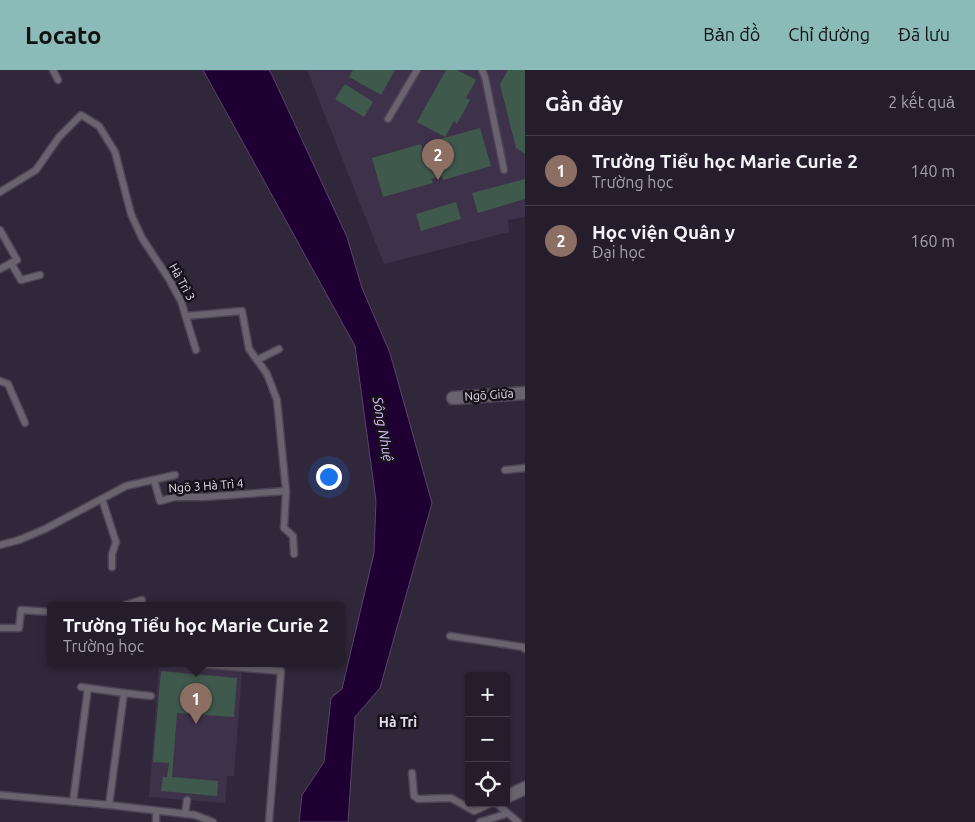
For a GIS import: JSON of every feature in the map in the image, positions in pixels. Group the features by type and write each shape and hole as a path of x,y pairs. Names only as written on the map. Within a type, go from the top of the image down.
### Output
{"street":[{"name":"Ngõ Giữa","path":"453,398 525,393"},
{"path":"510,795 525,788"}],"lane":[{"path":"53,70 58,80"},
{"path":"388,119 417,70"},
{"path":"482,70 504,170"},
{"name":"Hà Trì 3","path":"0,192 36,170 59,137 81,115 99,126 116,152 131,214 142,238 169,279 186,316 242,311 249,350 268,374 277,400 286,492 284,528 293,536 294,554"},
{"path":"0,230 17,260 0,269"},
{"path":"12,263 21,280 40,275"},
{"path":"186,316 196,350"},
{"path":"257,360 279,349"},
{"path":"0,381 8,384 25,423"},
{"path":"505,470 525,468"},
{"path":"154,480 175,475"},
{"name":"Ngõ 3 Hà Trì 4","path":"0,545 19,540 63,521 126,486 154,480 160,501 174,497 286,492"},
{"path":"102,499 116,542 112,554 112,567"},
{"path":"135,602 142,600"},
{"path":"0,628 20,628 21,610 47,612"},
{"path":"450,636 523,647 525,649"},
{"path":"234,667 281,671 269,822"},
{"path":"73,802 85,688 151,696"},
{"path":"109,805 124,693"},
{"path":"412,773 415,798 451,798 465,806"},
{"path":"0,795 195,815 213,822"},
{"path":"185,814 187,800"},
{"path":"467,807 474,811 484,807"},
{"path":"498,807 518,822"},
{"path":"156,811 156,822"},
{"path":"480,822 506,814"}],"shaded area":[{"path":"307,70 525,70 525,217 508,220 509,232 384,264"},
{"path":"159,667 242,671 234,776 227,776 225,803 149,797"}],"water":[{"name":"Sông Nhuệ","path":"203,70 269,70 272,75 347,237 362,288 390,353 432,503 380,688 355,717 348,822 299,822 302,795 324,762 331,698 342,689 374,553 376,501 355,346"}],"building":[{"path":"353,70 395,70 381,95 349,77"},
{"path":"446,70 457,70 476,80 466,98 470,100 457,124 454,121 445,137 417,122"},
{"path":"508,70 525,70 525,154 516,148 500,84"},
{"path":"345,84 373,102 364,117 335,99"},
{"path":"480,128 491,166 443,180 442,176 431,179 433,183 383,197 372,158 421,144 423,153 436,150 433,141"},
{"path":"525,179 525,199 478,213 472,193"},
{"path":"456,202 461,219 421,231 416,214"},
{"path":"161,671 237,678 234,717 177,713 172,777 218,781 217,796 161,791 163,777 167,777 169,763 153,762"}],"place":[{"name":"Học viện Quân y","path":"438,180"},
{"name":"Trường Tiểu học Marie Curie 2","path":"196,724"}],"district":[{"name":"Hà Trì","path":"398,722"}]}
